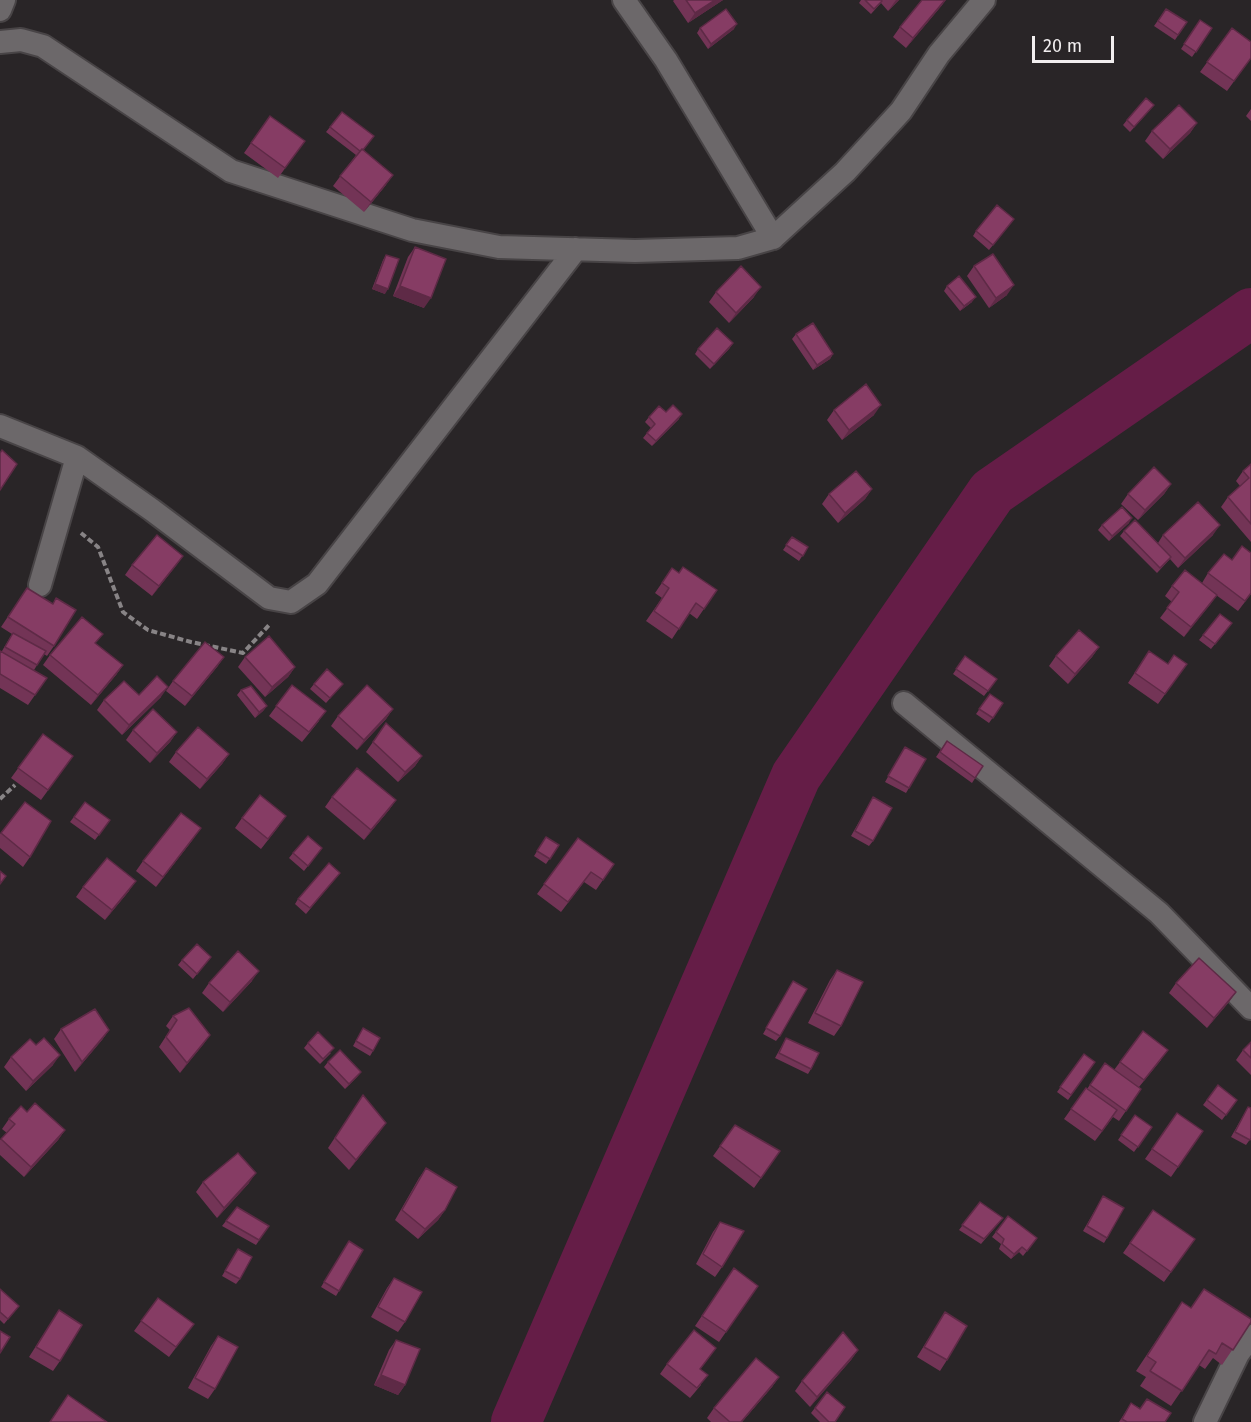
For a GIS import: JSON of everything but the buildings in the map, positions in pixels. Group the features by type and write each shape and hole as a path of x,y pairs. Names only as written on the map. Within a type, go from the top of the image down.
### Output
{"street":[{"path":"0,10 4,0"},
{"path":"624,0 666,60 773,238"},
{"path":"0,42 21,40 43,46 231,171 412,230 499,247 635,251 738,248 773,238 845,172 902,111 939,54 984,0"},
{"path":"0,426 77,457 269,598 291,602 317,584 576,249"},
{"path":"40,585 77,457"},
{"path":"904,703 1159,913 1251,1008"},
{"path":"1205,1422 1238,1354 1251,1336"}],"path":[{"path":"60,514 98,547 123,612 148,630 243,653 291,602"},
{"path":"0,799 15,785"}],"waterway":[{"path":"516,1422 796,776 992,492 1251,313"}]}
